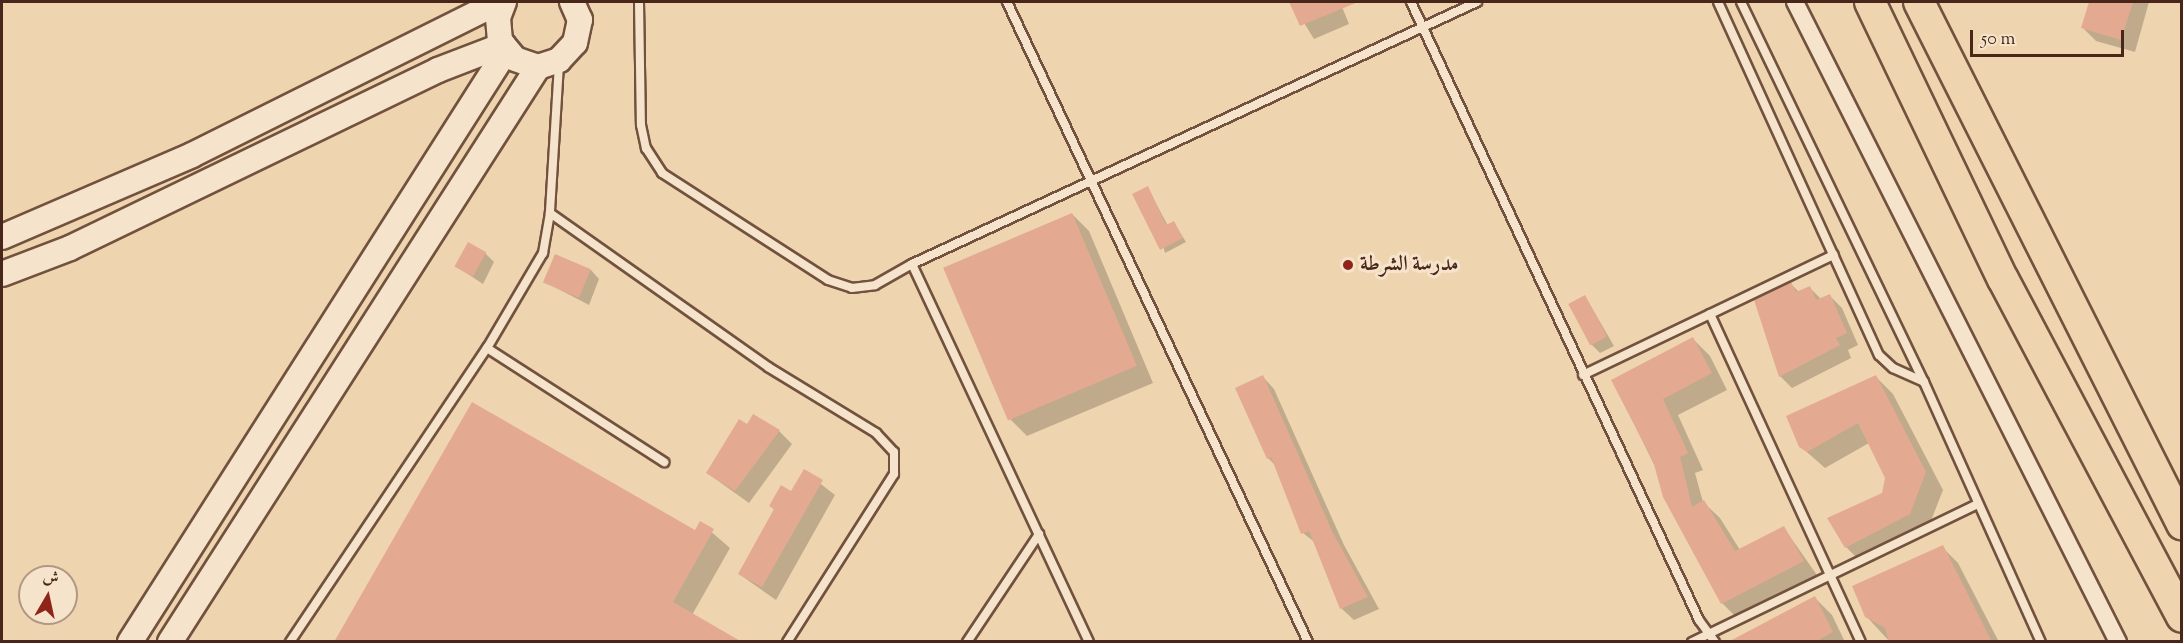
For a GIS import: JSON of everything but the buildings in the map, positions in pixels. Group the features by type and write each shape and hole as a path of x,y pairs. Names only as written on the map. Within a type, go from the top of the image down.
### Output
{"highway":[{"path":"1870,2 2003,279 2181,617"},
{"path":"1919,2 2181,524"}],"street":[{"path":"2,237 192,154 499,2"},
{"path":"130,642 505,48 498,18 504,2"},
{"path":"170,642 549,63 579,32 572,2"},
{"path":"1795,2 2118,642"},
{"path":"2,274 70,248 414,81 505,48 549,63"}],"lane":[{"path":"639,2 641,125 646,148 662,173 828,279 852,288 875,285 912,264 1477,2"},
{"path":"1007,2 1308,642"},
{"path":"1411,2 1699,620 1711,632 1715,642"},
{"path":"1718,2 1879,355 1893,369 1924,382"},
{"path":"1741,2 1924,382 2041,642"},
{"path":"290,642 487,348 543,252 550,213 549,63"},
{"path":"550,213 768,367 876,434 894,452 894,474 787,642"},
{"path":"1583,375 1834,255"},
{"path":"912,264 1089,642"},
{"path":"1710,314 1861,642"},
{"path":"487,348 664,462"},
{"path":"1692,642 1977,504"},
{"path":"967,642 1039,534"}],"place":[{"name":"مدرسة الشرطة","path":"1348,265"}]}
